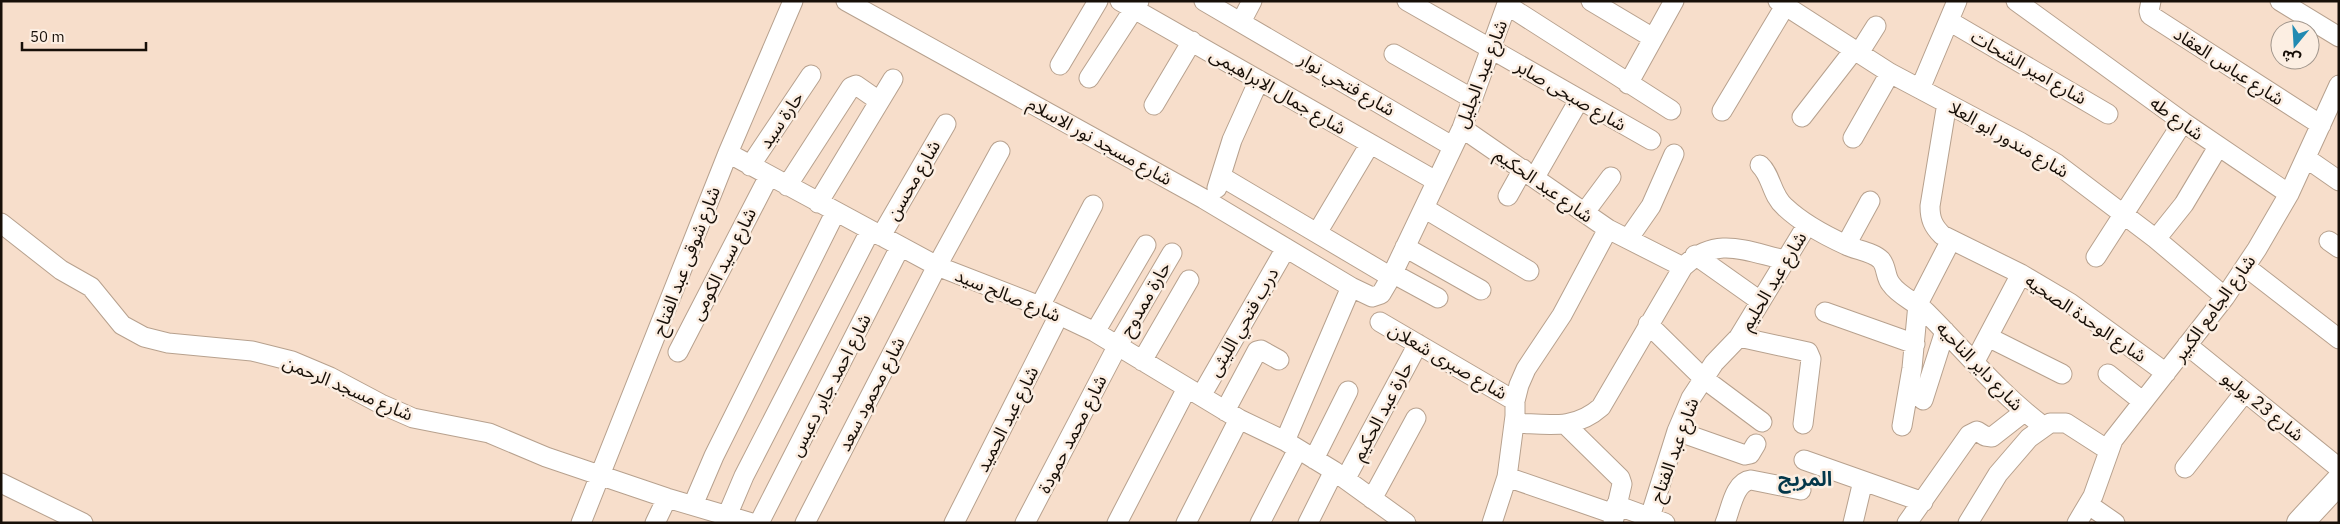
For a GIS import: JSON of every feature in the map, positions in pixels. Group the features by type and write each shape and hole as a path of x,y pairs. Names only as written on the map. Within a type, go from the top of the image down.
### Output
{"street":[{"name":"شارع شوقى عبد الفتاح","path":"581,523 728,153 793,1"},
{"name":"شارع مسجد نور الاسلام","path":"846,1 1204,198 1351,287 1372,297 1377,297 1381,294 1392,275"},
{"path":"1060,65 1098,1"},
{"name":"شارع فتحي نوار","path":"1204,1 1452,146"},
{"path":"1241,22 1252,1"},
{"name":"شارع صبحى صابر","path":"1407,1 1650,140"},
{"path":"1591,1 1653,38"},
{"path":"1628,84 1674,1"},
{"path":"1920,89 1957,1"},
{"name":"شارع طه","path":"2016,1 2218,147 2289,194"},
{"name":"شارع عباس العقاد","path":"2151,1 2150,15 2329,119"},
{"path":"2280,1 2339,37"},
{"path":"1508,3 1628,84 1671,110"},
{"name":"شارع عبد الجليل","path":"1392,275 1462,128 1508,3"},
{"path":"1089,78 1131,4"},
{"name":"شارع جمال الابراهيمى","path":"1131,4 1436,181"},
{"path":"1722,111 1781,4"},
{"name":"شارع مندور ابو العلا","path":"1781,4 1890,73 2057,164 2156,239 2225,298"},
{"name":"شارع امير الشحات","path":"1949,21 2108,114"},
{"path":"1802,117 1876,26"},
{"path":"1154,105 1192,41"},
{"path":"1394,54 1473,99"},
{"path":"1853,138 1890,73"},
{"name":"حارة سيد","path":"750,166 811,75"},
{"path":"818,204 892,79"},
{"path":"1204,198 1214,194 1222,177 1232,140 1259,80"},
{"name":"شارع الجامع الكبير","path":"2077,523 2089,505 2100,478 2108,450 2142,401 2225,298 2246,267 2289,194 2306,158 2329,119 2339,84"},
{"path":"787,186 851,87 856,85 879,101"},
{"path":"1508,196 1529,173 1579,100"},
{"name":"شارع الوحدة الصحيه","path":"1947,103 1930,206 1930,217 1934,227 1942,235 2021,274 2070,303 2166,373"},
{"path":"2096,257 2183,122"},
{"name":"شارع محسن","path":"727,516 744,476 876,234 946,124"},
{"name":"شارع عبد الحكيم","path":"1462,128 1608,229 1628,240 1689,261 1760,301"},
{"path":"1317,233 1370,144"},
{"path":"2156,239 2184,204 2218,147"},
{"name":"شارع محمود سعد","path":"805,523 937,266 1000,151"},
{"name":"شارع صالح سيد","path":"728,153 818,204 937,266 1040,306 1118,345 1232,415 1291,445 1340,475 1406,523"},
{"path":"1628,240 1650,206 1674,154"},
{"path":"2306,158 2339,181"},
{"name":"شارع داير الناحيه","path":"1760,166 1768,174 1774,194 1784,206 1807,224 1846,245 1879,258 1884,264 1890,283 1918,304 1990,380 2024,412 2043,426"},
{"name":"شارع سيد الكومى","path":"678,352 769,176"},
{"path":"1222,177 1317,233 1392,275 1438,298"},
{"path":"1585,212 1611,177"},
{"path":"1846,245 1870,201"},
{"path":"1040,306 1093,205"},
{"path":"1424,208 1529,271"},
{"path":"693,506 714,456 836,213"},
{"name":"شارع مسجد الرحمن","path":"1,223 62,270 91,287 122,325 144,337 168,343 252,351 292,361 330,377 397,412 430,422 489,433 546,457 601,476 752,523"},
{"name":"شارع عبد الحليم","path":"1738,337 1807,224"},
{"path":"1492,523 1507,477 1518,385 1526,369 1562,315 1608,229"},
{"path":"1902,426 1918,304 1951,240"},
{"path":"1094,332 1146,245"},
{"name":"شارع احمد جابر دعبس","path":"759,523 900,247"},
{"path":"1405,247 1481,290"},
{"path":"1514,423 1566,425 1591,415 1601,407 1648,324 1689,261 1719,247 1733,247 1785,260"},
{"name":"درب فتحي الليثى","path":"1117,523 1194,392 1286,248"},
{"name":"حارة ممدوح","path":"1118,345 1172,253"},
{"path":"2246,267 2339,339"},
{"path":"1974,363 2021,274"},
{"path":"1142,361 1189,280"},
{"path":"1260,523 1351,287"},
{"path":"1825,312 1914,344"},
{"name":"شارع عبد الحميد","path":"954,523 1059,315"},
{"name":"شارع صبرى شعلان","path":"1380,322 1515,401"},
{"path":"1648,324 1703,378 1762,422"},
{"path":"1923,400 1945,331"},
{"path":"1738,337 1808,352 1811,359 1803,424"},
{"name":"شارع عبد الفتاح","path":"1658,520 1677,431 1703,378 1738,337"},
{"path":"1988,337 2062,374"},
{"name":"حارة عبد الحكيم","path":"1308,523 1340,475 1418,344"},
{"name":"شارع محمد حمودة","path":"1025,523 1118,345"},
{"name":"شارع 23 يوليو","path":"2187,345 2339,468"},
{"path":"1186,523 1257,351 1261,350 1279,360"},
{"path":"2108,374 2142,401"},
{"path":"1314,459 1348,391"},
{"path":"2185,468 2245,392"},
{"path":"1908,523 1969,434 1977,431 1985,436 1992,437 2024,412"},
{"path":"1372,499 1416,418"},
{"path":"1968,523 1998,474 2029,438 2043,426 2058,421 2066,423 2108,450"},
{"path":"1566,425 1620,478 1622,484 1614,514"},
{"path":"1677,431 1745,455 1750,454 1756,444"},
{"path":"1804,460 1923,502"},
{"path":"1507,477 1614,514 1658,520"},
{"path":"1726,523 1738,488 1745,481 1751,480 1800,490"},
{"path":"1853,523 1863,481"},
{"path":"2300,523 2339,481"},
{"path":"1,483 83,523"},
{"path":"655,523 667,498"},
{"path":"2089,505 2115,523"}],"district":[{"name":"المريج","path":"1805,478"}]}
